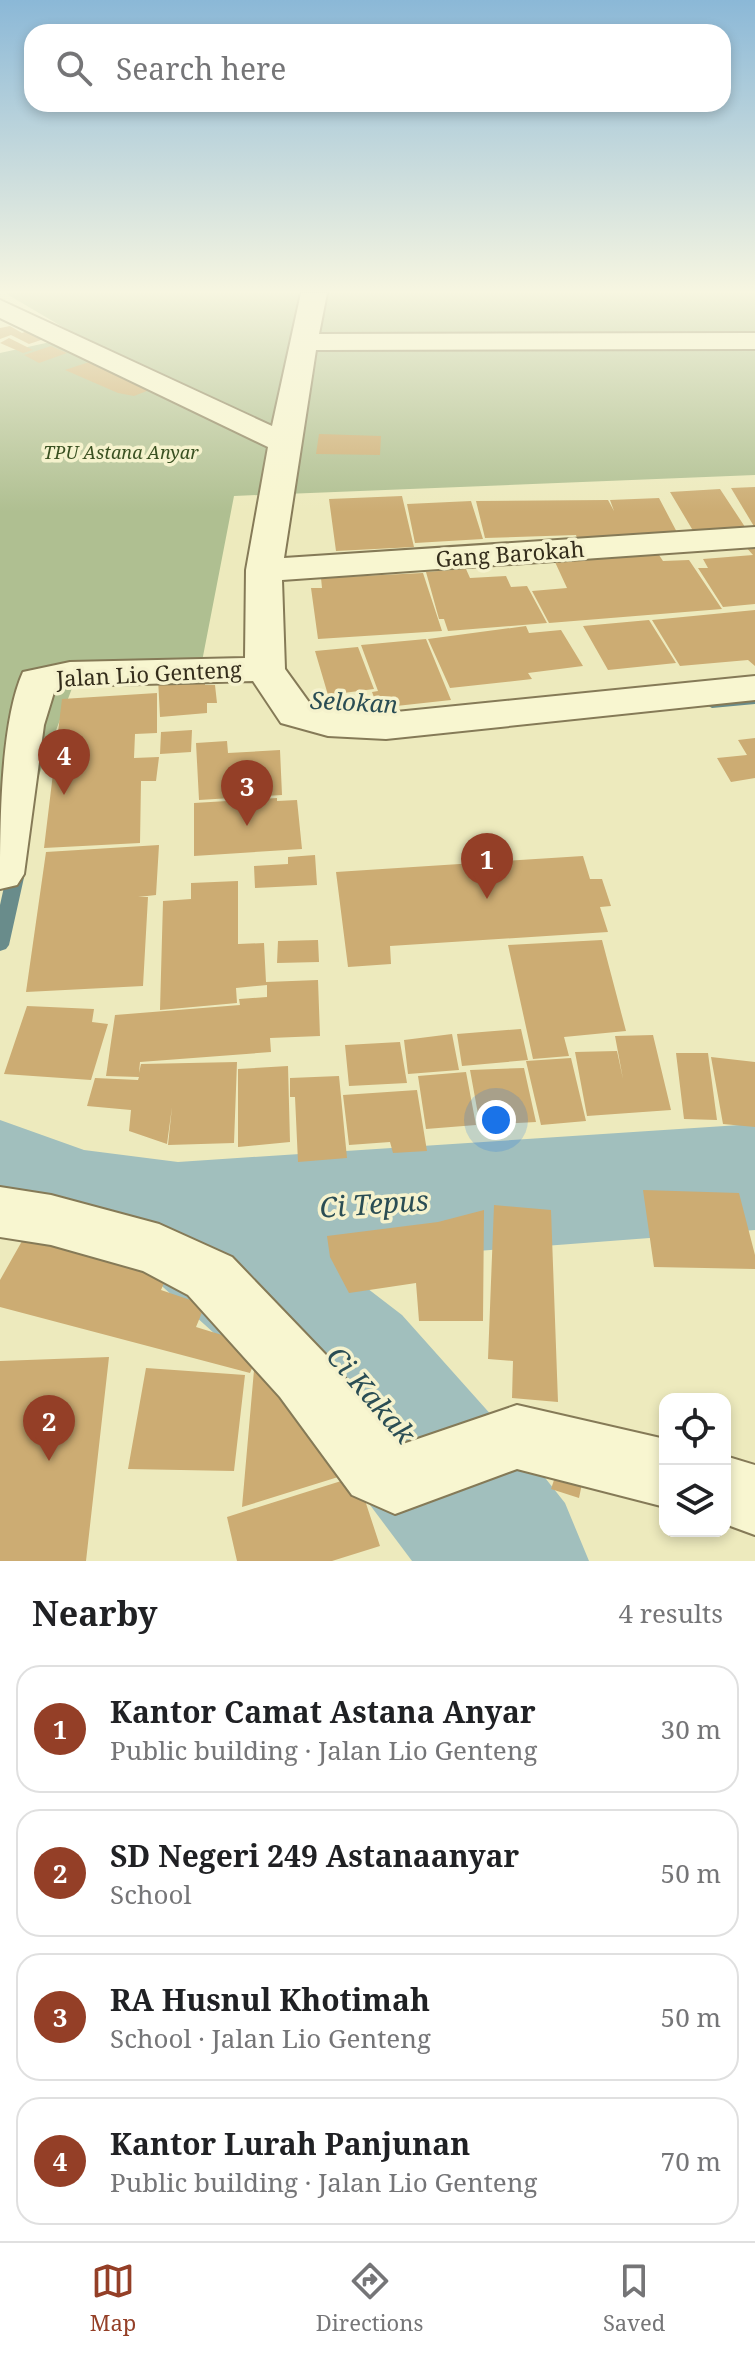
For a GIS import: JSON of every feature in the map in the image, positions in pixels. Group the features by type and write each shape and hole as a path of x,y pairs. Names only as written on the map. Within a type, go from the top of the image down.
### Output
{"street":[{"path":"122,366 284,443"},
{"path":"301,366 284,443 264,570 265,669 296,714 328,723 386,726 755,688"},
{"name":"Gang Barokah","path":"264,570 755,537"},
{"name":"Jalan Lio Genteng","path":"0,874 23,725 37,681 70,674 265,669"},
{"path":"0,1212 51,1220 159,1250 210,1276 303,1376 377,1471 395,1480 517,1437 659,1472"},
{"path":"731,1492 755,1500"}],"green space":[{"name":"TPU Astana Anyar","path":"0,366 755,366 755,475 234,496 199,677 74,683 0,878"}],"building":[{"path":"77,366 98,366 152,389 134,396 118,393 65,370"},
{"path":"319,434 381,436 380,455 316,454"},
{"path":"755,487 755,528 731,488"},
{"path":"720,489 747,530 695,534 670,492"},
{"path":"402,496 414,547 336,551 329,499"},
{"path":"659,498 680,538 578,541 576,535 485,538 476,501 608,500 614,511 610,500"},
{"path":"471,501 483,539 415,543 407,504"},
{"path":"755,545 755,604 723,607 698,568 708,568 703,559 753,555 745,546"},
{"path":"657,552 663,561 689,560 722,609 549,623 532,591 567,588 555,562"},
{"path":"466,569 470,578 506,576 511,587 527,586 547,623 448,631 444,619 439,619 426,572"},
{"path":"423,573 442,631 318,639 311,588 322,588 321,578"},
{"path":"755,610 755,666 748,660 680,666 652,620"},
{"path":"649,620 676,663 608,670 583,626"},
{"path":"526,626 529,633 561,630 583,666 528,673 532,679 450,688 428,639"},
{"path":"426,639 451,700 378,708 372,692 378,691 361,645"},
{"path":"358,647 374,689 328,695 315,651"},
{"path":"205,674 205,685 215,685 217,703 207,703 207,713 160,717 158,678"},
{"path":"157,693 157,733 135,734 134,758 159,757 156,781 141,781 140,843 44,848 62,699"},
{"path":"192,730 191,752 160,754 161,732"},
{"path":"755,738 755,778 731,782 717,758 747,755 738,740"},
{"path":"227,741 228,753 280,750 282,795 199,800 196,743"},
{"path":"277,798 277,801 297,800 302,849 194,856 194,803"},
{"path":"159,845 156,895 138,897 148,897 143,986 26,992 46,852"},
{"path":"315,855 317,885 255,888 254,866 288,864 288,857"},
{"path":"583,856 590,879 602,879 611,906 600,907 608,932 390,946 391,964 348,967 336,872"},
{"path":"238,881 238,944 264,943 266,982 318,980 320,1036 270,1038 271,1052 140,1062 139,1073 141,1064 237,1062 234,1143 168,1145 172,1107 167,1144 129,1131 131,1110 87,1106 95,1078 138,1080 139,1077 106,1076 115,1015 240,1005 239,999 267,997 267,985 236,988 237,1003 160,1010 163,901 191,899 191,883"},
{"path":"318,940 319,962 277,963 278,941"},
{"path":"602,940 626,1031 564,1037 569,1056 533,1059 508,945"},
{"path":"27,1006 94,1009 92,1022 108,1024 91,1080 4,1074"},
{"path":"521,1029 528,1060 462,1066 457,1034"},
{"path":"452,1034 459,1070 408,1074 404,1040"},
{"path":"653,1035 671,1110 587,1116 575,1052 617,1051 623,1079 615,1036"},
{"path":"400,1042 407,1083 349,1086 345,1045"},
{"path":"676,1053 708,1053 717,1120 684,1119"},
{"path":"711,1057 755,1062 755,1127 723,1124"},
{"path":"571,1058 586,1121 541,1125 526,1061"},
{"path":"288,1066 290,1142 238,1147 238,1069"},
{"path":"524,1068 536,1122 480,1125 470,1070"},
{"path":"466,1072 476,1125 426,1129 418,1076"},
{"path":"339,1076 347,1158 298,1162 295,1097 290,1097 290,1078"},
{"path":"417,1090 427,1151 393,1153 390,1142 349,1145 343,1095"},
{"path":"643,1190 739,1193 755,1255 755,1269 654,1267"},
{"path":"494,1205 551,1210 558,1402 512,1398 513,1361 488,1359"},
{"path":"484,1210 483,1321 419,1321 416,1283 349,1293 330,1257 327,1236 438,1222"},
{"path":"26,1234 168,1274 161,1290 205,1305 196,1327 261,1347 250,1373 0,1307 0,1280"},
{"path":"109,1357 86,1561 0,1561 0,1361"},
{"path":"146,1368 245,1375 234,1471 128,1469"},
{"path":"254,1370 289,1376 367,1468 242,1507"},
{"path":"586,1465 579,1498 551,1489 554,1480 532,1472"},
{"path":"357,1476 380,1546 332,1561 237,1561 227,1517"}],"waterway":[{"name":"Selokan","path":"712,704 755,700"},
{"name":"Selokan","path":"0,945 18,864"},
{"name":"Ci Tepus","path":"0,1173 75,1204 178,1218"},
{"name":"Ci Tepus","path":"178,1218 755,1177"},
{"name":"Ci Kakak","path":"178,1218 350,1362 471,1510 507,1561"}],"place":[{"name":"Kantor Lurah Panjunan","path":"64,795"},
{"name":"RA Husnul Khotimah","path":"247,826"},
{"name":"Kantor Camat Astana Anyar","path":"487,899"},
{"name":"SD Negeri 249 Astanaanyar","path":"49,1461"}]}
